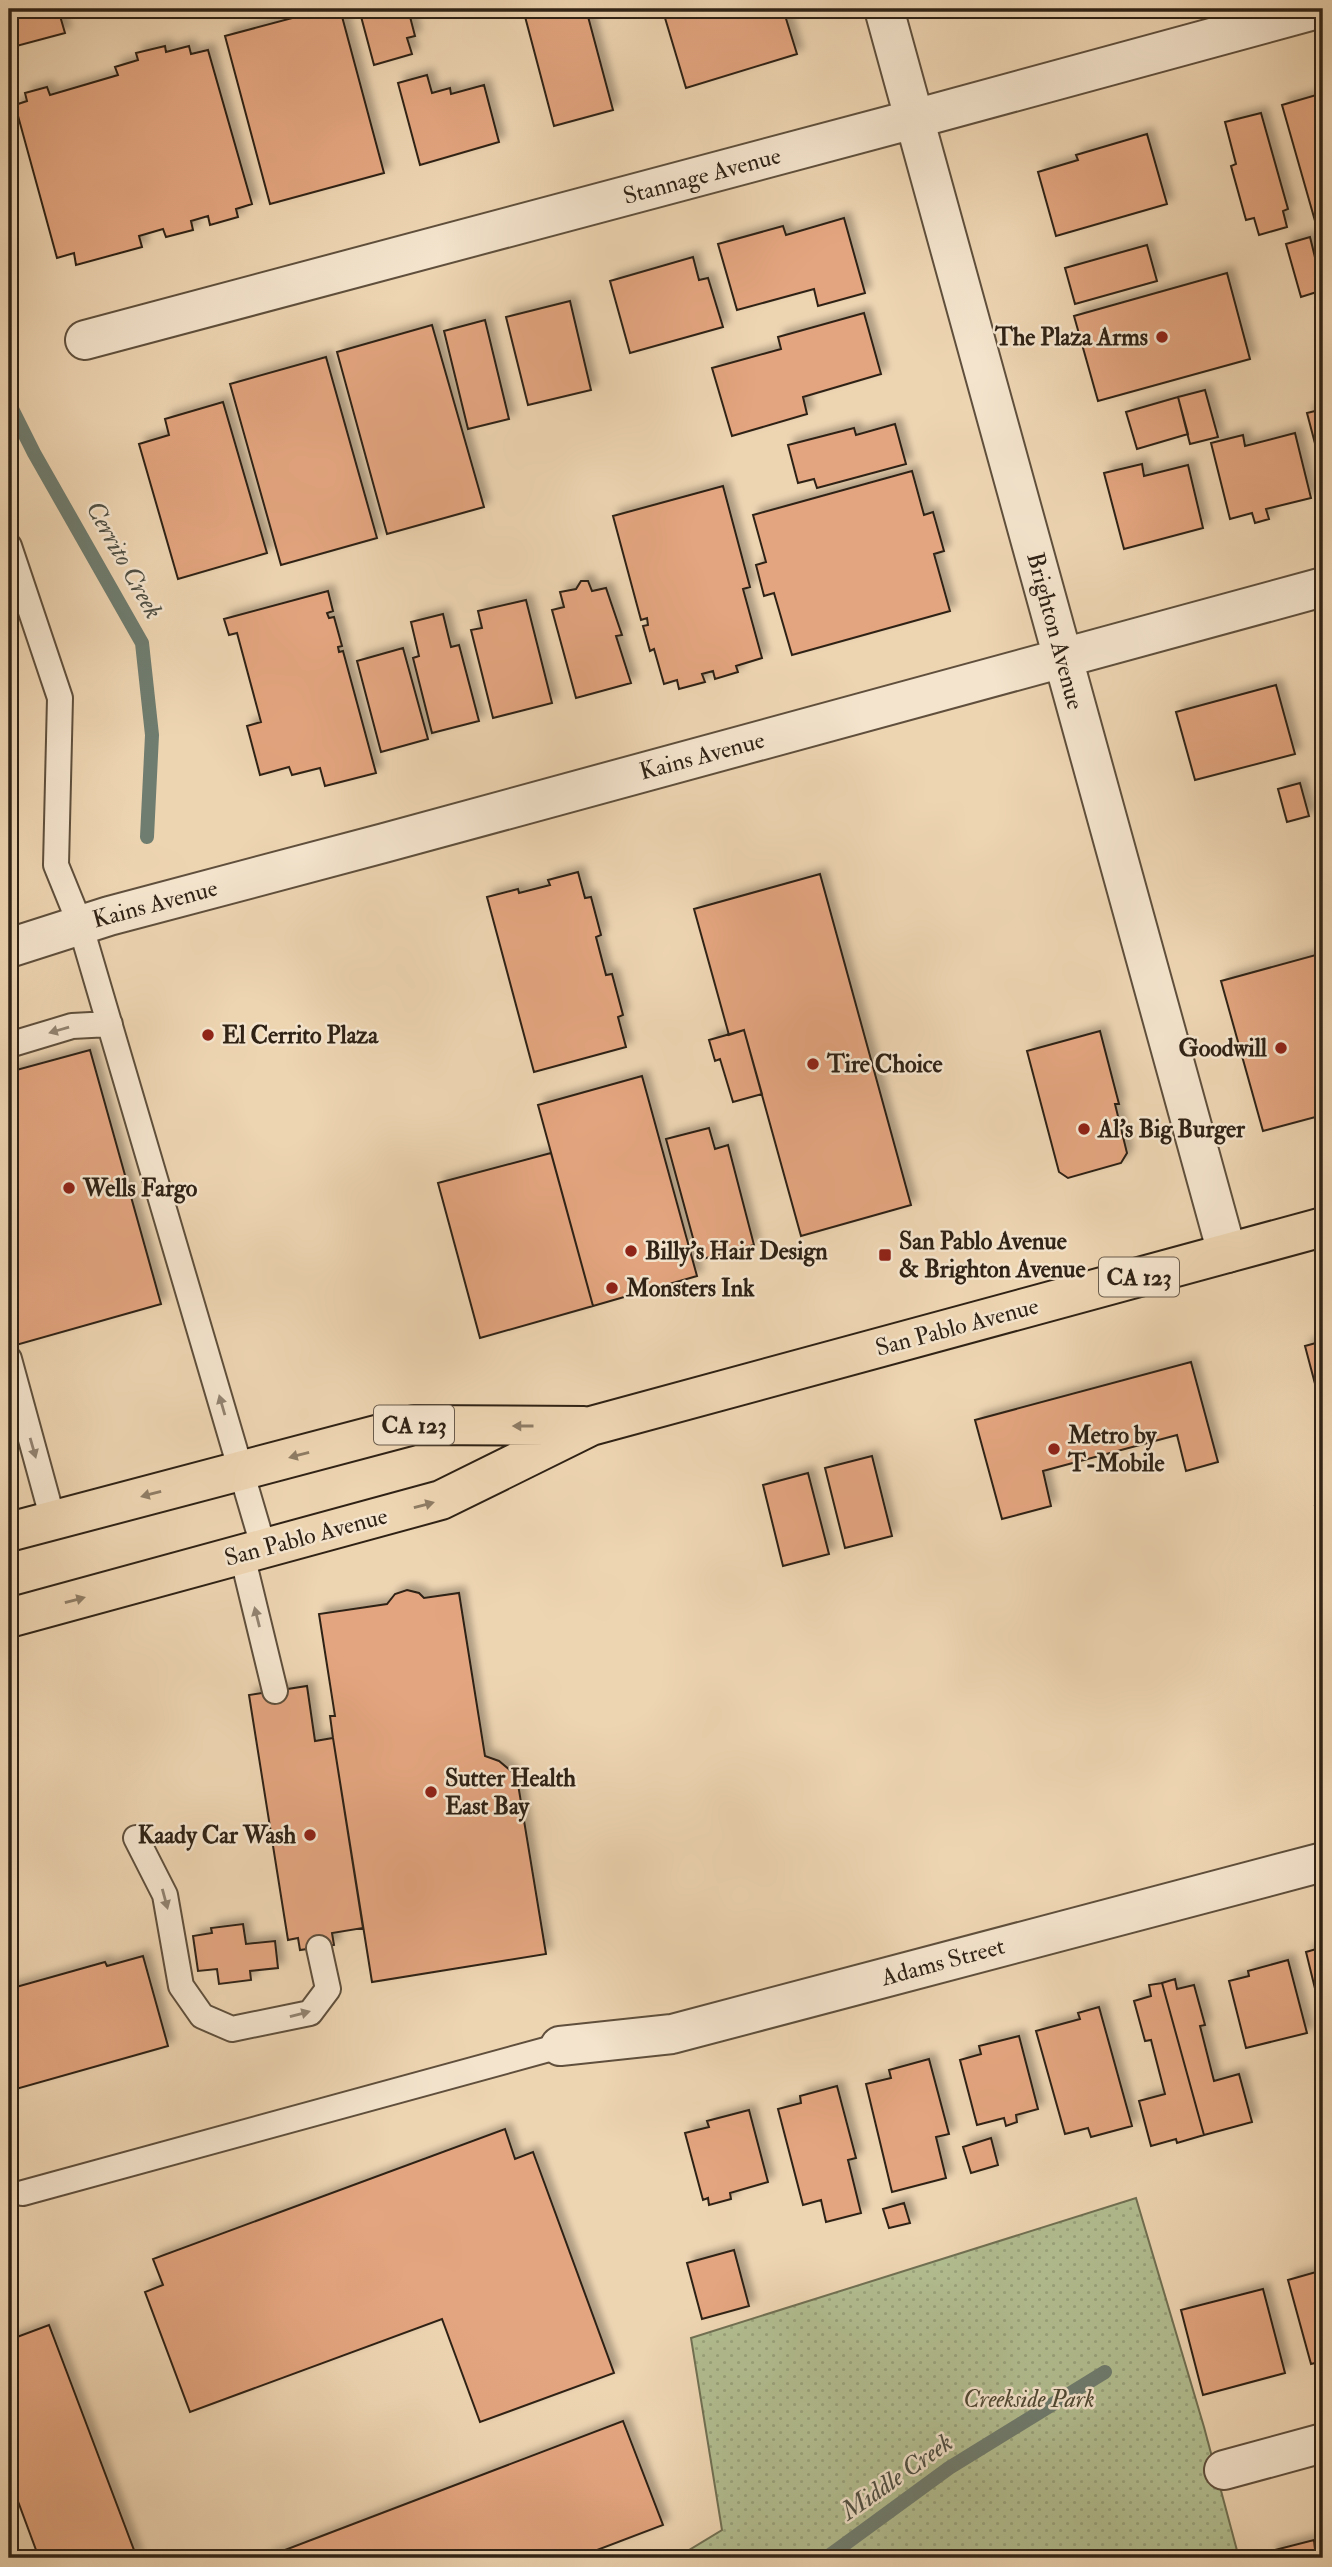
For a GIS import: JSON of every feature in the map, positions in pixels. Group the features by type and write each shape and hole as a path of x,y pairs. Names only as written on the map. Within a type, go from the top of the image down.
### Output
{"main road":[{"name":"San Pablo Avenue","path":"9,1618 441,1500 591,1426 1323,1227"},
{"name":"San Pablo Avenue","path":"9,1532 414,1425 591,1426"}],"street":[{"name":"Brighton Avenue","path":"884,9 1227,1253"},
{"name":"Stannage Avenue","path":"85,340 1318,9"},
{"name":"Kains Avenue","path":"9,948 80,924 1323,587"},
{"name":"Adams Street","path":"561,2046 672,2034 1323,1862"},
{"path":"1224,2470 1323,2443"}],"lane":[{"path":"9,546 60,698 56,865 80,924 242,1470 275,1692"},
{"path":"9,1045 72,1026 110,1024"},
{"path":"9,1359 53,1520"},
{"path":"136,1838 165,1895 181,1986 202,2016 232,2029 310,2013 328,1989 319,1948"},
{"path":"23,2193 561,2046"}],"green space":[{"name":"Creekside Park","path":"1136,2198 1204,2427 1239,2558 676,2558 722,2530 691,2338"}],"building":[{"path":"9,9 58,9 65,33 9,48"},
{"path":"326,9 340,9 384,173 270,204 225,36"},
{"path":"359,9 408,9 415,36 407,38 412,54 374,65"},
{"path":"523,9 586,9 613,110 554,126"},
{"path":"694,9 783,9 797,54 686,88 665,18"},
{"path":"165,46 166,52 189,46 191,54 208,50 252,204 236,209 238,217 210,225 208,216 191,221 193,230 166,237 163,229 139,236 142,247 76,265 74,253 57,258 15,105 27,101 25,93 47,87 50,95 118,75 115,67 138,60 136,53"},
{"path":"427,75 432,93 450,88 451,94 484,85 499,142 420,165 398,83"},
{"path":"1323,93 1323,249 1282,105"},
{"path":"1261,113 1288,209 1283,211 1287,227 1259,235 1254,218 1246,220 1231,166 1236,164 1225,122"},
{"path":"1147,134 1167,204 1056,236 1038,172 1078,160 1076,155"},
{"path":"844,218 865,293 818,306 814,289 737,310 718,244 783,226 786,235"},
{"path":"1310,237 1323,290 1301,297 1286,244"},
{"path":"1147,245 1157,281 1075,304 1065,268"},
{"path":"693,257 699,280 708,278 723,327 630,353 610,281"},
{"name":"The Plaza Arms","path":"1227,273 1250,359 1098,401 1074,316"},
{"path":"570,301 591,390 528,405 506,317"},
{"path":"864,313 881,374 803,397 807,414 732,436 712,368 781,349 778,337"},
{"path":"485,320 509,419 468,429 444,331"},
{"path":"432,325 484,507 387,534 337,352"},
{"path":"326,357 377,538 281,565 230,384"},
{"path":"1205,390 1218,437 1190,444 1178,397"},
{"path":"1178,397 1188,434 1137,449 1126,412"},
{"path":"223,402 267,553 178,579 139,444 169,435 165,419"},
{"path":"1323,409 1323,474 1307,413"},
{"path":"895,424 906,464 817,488 814,479 798,483 788,445 854,428 856,435"},
{"path":"1295,433 1311,498 1266,509 1269,519 1255,523 1252,513 1230,519 1211,443 1243,435 1245,446"},
{"path":"1142,464 1144,476 1188,465 1203,528 1124,549 1104,473"},
{"path":"912,471 924,515 933,512 944,551 934,554 950,611 792,655 774,593 764,596 756,565 766,562 753,515"},
{"path":"723,486 750,587 743,589 762,658 736,666 738,672 715,679 713,671 702,674 705,682 679,689 677,680 664,684 654,649 650,651 643,626 648,625 647,618 641,620 613,516"},
{"path":"581,581 588,581 592,591 606,588 622,635 616,636 631,683 576,698 552,610 564,607 560,592 576,589"},
{"path":"328,591 333,611 327,613 329,618 334,617 342,646 338,647 339,652 343,651 376,773 325,786 320,768 292,775 289,767 260,775 247,726 261,722 237,633 229,635 224,619"},
{"path":"526,600 552,703 493,718 471,630 482,628 478,611"},
{"path":"443,614 451,647 459,645 479,721 432,733 413,658 419,656 411,622"},
{"path":"403,648 428,739 381,752 357,661"},
{"path":"1276,685 1295,754 1195,780 1176,712"},
{"path":"1300,783 1309,816 1287,822 1278,789"},
{"path":"578,872 585,898 591,897 601,935 596,937 606,975 612,974 623,1015 618,1017 626,1047 534,1072 487,897 550,885 548,880"},
{"name":"Tire Choice","path":"820,874 911,1205 801,1236 744,1030 729,1035 694,909"},
{"name":"Goodwill","path":"1323,953 1323,1115 1263,1131 1221,981"},
{"path":"744,1030 762,1094 733,1102 720,1059 715,1061 709,1040"},
{"name":"Al's Big Burger","path":"1100,1031 1119,1104 1115,1104 1127,1153 1121,1163 1068,1178 1059,1172 1027,1051"},
{"name":"Wells Fargo","path":"90,1050 161,1304 9,1347 9,1072"},
{"path":"642,1076 697,1276 593,1306 538,1105"},
{"path":"709,1128 715,1149 728,1145 754,1245 699,1260 666,1139"},
{"path":"551,1153 593,1306 480,1338 438,1183"},
{"path":"1323,1341 1323,1414 1305,1346"},
{"name":"Metro by T-Mobile","path":"1191,1362 1218,1462 1186,1471 1177,1435 1043,1471 1051,1506 1002,1519 975,1420"},
{"path":"872,1456 892,1536 845,1548 825,1468"},
{"path":"808,1473 829,1554 783,1566 763,1485"},
{"path":"1323,1504 1323,1536 1315,1506"},
{"name":"Sutter Health East Bay","path":"407,1590 419,1593 424,1598 459,1593 485,1756 499,1761 511,1771 518,1784 546,1954 372,1982 333,1738 330,1716 335,1716 319,1614 387,1604 395,1594"},
{"name":"Kaady Car Wash","path":"307,1686 315,1741 333,1738 363,1928 332,1933 334,1945 300,1950 298,1938 288,1940 249,1695"},
{"path":"243,1924 246,1944 275,1941 278,1968 250,1971 251,1980 219,1984 217,1969 198,1971 193,1936 212,1933 211,1928"},
{"path":"1323,1947 1323,2017 1322,2017 1306,1952"},
{"path":"143,1956 168,2046 9,2091 9,1989 105,1962 107,1966"},
{"path":"1288,1960 1307,2033 1246,2048 1229,1981 1249,1976 1248,1971"},
{"path":"1175,1979 1177,1989 1194,1985 1205,2025 1200,2026 1214,2081 1239,2074 1252,2122 1204,2135 1162,1983"},
{"path":"1162,1983 1204,2135 1177,2143 1176,2139 1151,2146 1139,2101 1165,2094 1151,2040 1145,2041 1134,2001 1151,1996 1149,1985"},
{"path":"1099,2007 1132,2126 1091,2137 1088,2128 1065,2134 1036,2031 1080,2019 1078,2013"},
{"path":"1019,2036 1038,2109 1016,2115 1017,2122 1006,2126 1004,2118 977,2125 960,2060 981,2054 979,2046"},
{"path":"929,2059 949,2134 936,2137 946,2178 892,2192 866,2084 891,2078 889,2070"},
{"path":"837,2086 856,2158 848,2160 861,2213 826,2222 821,2200 803,2205 778,2109 801,2103 800,2096"},
{"path":"749,2110 768,2182 730,2193 731,2199 709,2205 708,2198 703,2200 685,2133 709,2127 707,2121"},
{"path":"505,2129 515,2159 533,2152 614,2373 480,2422 442,2319 190,2412 145,2292 163,2285 153,2259"},
{"path":"991,2138 998,2165 971,2173 963,2147"},
{"path":"904,2203 910,2223 889,2228 883,2209"},
{"path":"734,2250 749,2306 702,2319 687,2263"},
{"path":"1323,2270 1323,2361 1311,2364 1288,2280"},
{"path":"1263,2289 1285,2373 1203,2395 1181,2310"},
{"path":"49,2325 137,2558 39,2558 9,2477 9,2340"},
{"path":"623,2421 663,2525 576,2558 264,2558"},
{"path":"1314,2540 1315,2549 1323,2547 1323,2558 1272,2558 1271,2551"}],"waterway":[{"name":"Cerrito Creek","path":"9,403 34,453 142,643 152,735 147,837"},
{"name":"Middle Creek","path":"826,2558 949,2468 1105,2372"}],"place":[{"name":"The Plaza Arms","path":"1162,337"},
{"name":"El Cerrito Plaza","path":"208,1035"},
{"name":"Goodwill","path":"1281,1048"},
{"name":"Tire Choice","path":"813,1064"},
{"name":"Al's Big Burger","path":"1084,1129"},
{"name":"Wells Fargo","path":"69,1188"},
{"name":"Billy's Hair Design","path":"631,1251"},
{"name":"San Pablo Avenue & Brighton Avenue","path":"885,1255"},
{"name":"Monsters Ink","path":"612,1288"},
{"name":"Metro by T-Mobile","path":"1054,1449"},
{"name":"Sutter Health East Bay","path":"431,1792"},
{"name":"Kaady Car Wash","path":"310,1835"}]}
